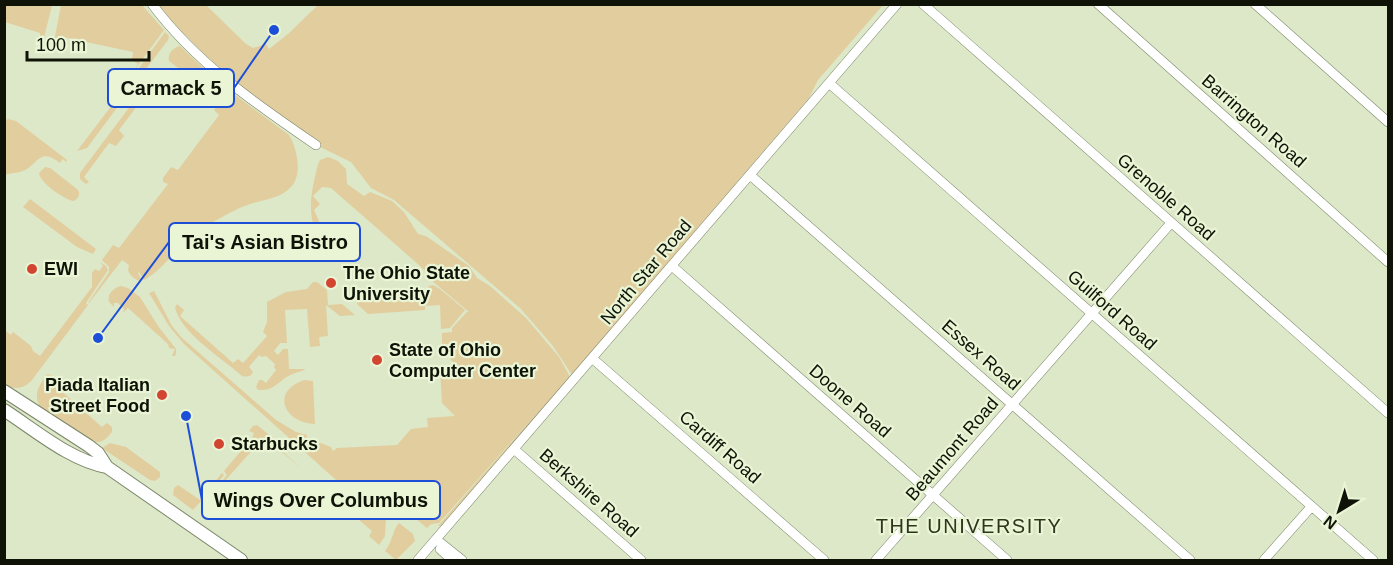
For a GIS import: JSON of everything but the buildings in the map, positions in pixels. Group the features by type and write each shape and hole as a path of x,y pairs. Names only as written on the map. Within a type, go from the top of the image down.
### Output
{"main road":[{"path":"4,391 89,446 98,453 107,467 242,561"},
{"path":"4,410 78,458 94,465 107,467"}],"street":[{"path":"152,4 178,36 212,68 254,102 316,145"},
{"name":"North Star Road","path":"418,561 897,4"},
{"name":"Grenoble Road","path":"923,4 1389,413"},
{"name":"Barrington Road","path":"1098,4 1389,262"},
{"path":"1256,4 1389,122"},
{"name":"Guilford Road","path":"829,83 1373,561"},
{"name":"Essex Road","path":"750,175 1190,561"},
{"name":"Beaumont Road","path":"876,561 1171,223"},
{"name":"Doone Road","path":"672,266 1007,561"},
{"name":"Cardiff Road","path":"593,359 824,561"},
{"name":"Berkshire Road","path":"515,450 641,561"},
{"path":"1264,561 1311,507"},
{"path":"435,541 452,561"},
{"path":"435,541 462,561"}],"shaded area":[{"path":"5,4 52,5 44,38 40,39 40,33 5,22"},
{"path":"61,5 142,5 164,30 128,79 138,64 132,60 133,52 58,36 57,42 54,42"},
{"path":"158,5 206,5 246,44 253,48 266,44 269,49 318,5 883,5 818,80 809,98 572,375 553,346 520,308 394,200 371,188 351,162 316,145 318,140 274,112 232,79 175,25"},
{"path":"165,32 169,36 168,40 133,86 130,86 129,82"},
{"path":"180,46 221,85 216,92 211,93 169,61 171,52"},
{"path":"158,69 164,69 170,75 162,73 119,130 124,136 116,146 109,143 84,177 89,182 86,184 80,179 80,173"},
{"path":"122,92 125,97 87,148 77,151"},
{"path":"228,92 289,135 298,161 295,182 283,194 243,207 205,227 186,241 149,277 144,280 139,272 142,281 132,276 128,270 129,265 122,260 88,303 109,272 109,267 102,260 113,245 119,248 168,184 163,182 163,178 171,167 178,170 219,115 214,110"},
{"path":"8,119 16,121 67,160 66,162 63,159 60,163 45,156 25,170 5,175 5,121"},
{"path":"328,157 338,161 346,169 347,184 364,196 370,192 392,201 404,212 418,234 426,236 469,266 477,278 490,286 526,318 559,357 570,377 441,526 438,526 542,407 439,523 431,524 427,528 404,509 368,499 345,488 184,344 169,326 149,293 154,291 172,326 182,338 276,420 296,432 307,435 307,438 331,447 333,451 337,448 397,445 411,429 428,427 427,418 455,416 442,403 440,369 450,378 460,374 459,368 450,359 452,356 442,348 442,333 452,332 452,328 469,312 331,188 322,187 313,196 320,204 314,210 319,221 315,226 335,242 329,246 320,238 313,224 311,198 318,164 320,160"},
{"path":"45,167 50,168 77,189 79,194 74,201 59,194 40,177 39,173"},
{"path":"30,199 96,249 93,254 77,247 23,207"},
{"path":"100,262 108,270 86,303 88,305 32,380 19,388 5,385 4,330 11,335 13,332 40,356 92,287 92,273 95,269 99,271 103,266"},
{"path":"313,282 317,282 327,290 328,305 342,304 355,315 340,316 326,305 328,336 319,337 320,346 310,347 307,309 285,310 287,343 280,343 274,351 278,355 283,349 288,349 289,369 305,370 290,375 267,390 258,390 256,387 259,380 266,383 276,370 275,364 266,356 259,355 249,367 252,374 242,376 194,336 179,318 175,308 177,304 184,310 180,316 233,363 238,359 243,363 267,336 263,332 267,322 267,302 286,292 307,289"},
{"path":"433,285 465,310 450,328 441,329 440,305 425,306 425,310 368,314 357,304 357,298 425,292 429,286"},
{"path":"121,286 140,297 176,349 175,356 172,356 175,349 169,348 168,344 128,308 123,313 124,309 118,303 114,303 114,307 109,302 111,292"},
{"path":"47,374 54,376 50,381 102,427 107,423 112,427 112,432 108,437 100,442 91,441 40,407 37,394"},
{"path":"304,380 313,381 315,424 295,418 285,406 284,399 287,392 293,385"},
{"path":"257,425 283,446 282,451 302,469 264,437 223,483 227,475 224,471 252,438 254,433 249,431"},
{"path":"110,443 126,447 160,472 160,477 155,481 150,480 102,448"},
{"path":"222,473 224,475 203,502 201,501 193,510 173,495 174,488 178,485 200,500"},
{"path":"364,512 386,517 385,536 379,545 369,536 372,531 358,519"},
{"path":"399,523 413,534 415,541 396,560 385,551"}],"place":[{"name":"Carmack 5","path":"274,30"},
{"name":"EWI","path":"32,269"},
{"name":"The Ohio State University","path":"331,283"},
{"name":"Tai's Asian Bistro","path":"98,338"},
{"name":"State of Ohio Computer Center","path":"377,360"},
{"name":"Piada Italian Street Food","path":"162,395"},
{"name":"Wings Over Columbus","path":"186,416"},
{"name":"Starbucks","path":"219,444"}],"district":[{"name":"THE UNIVERSITY","path":"969,526"}]}
